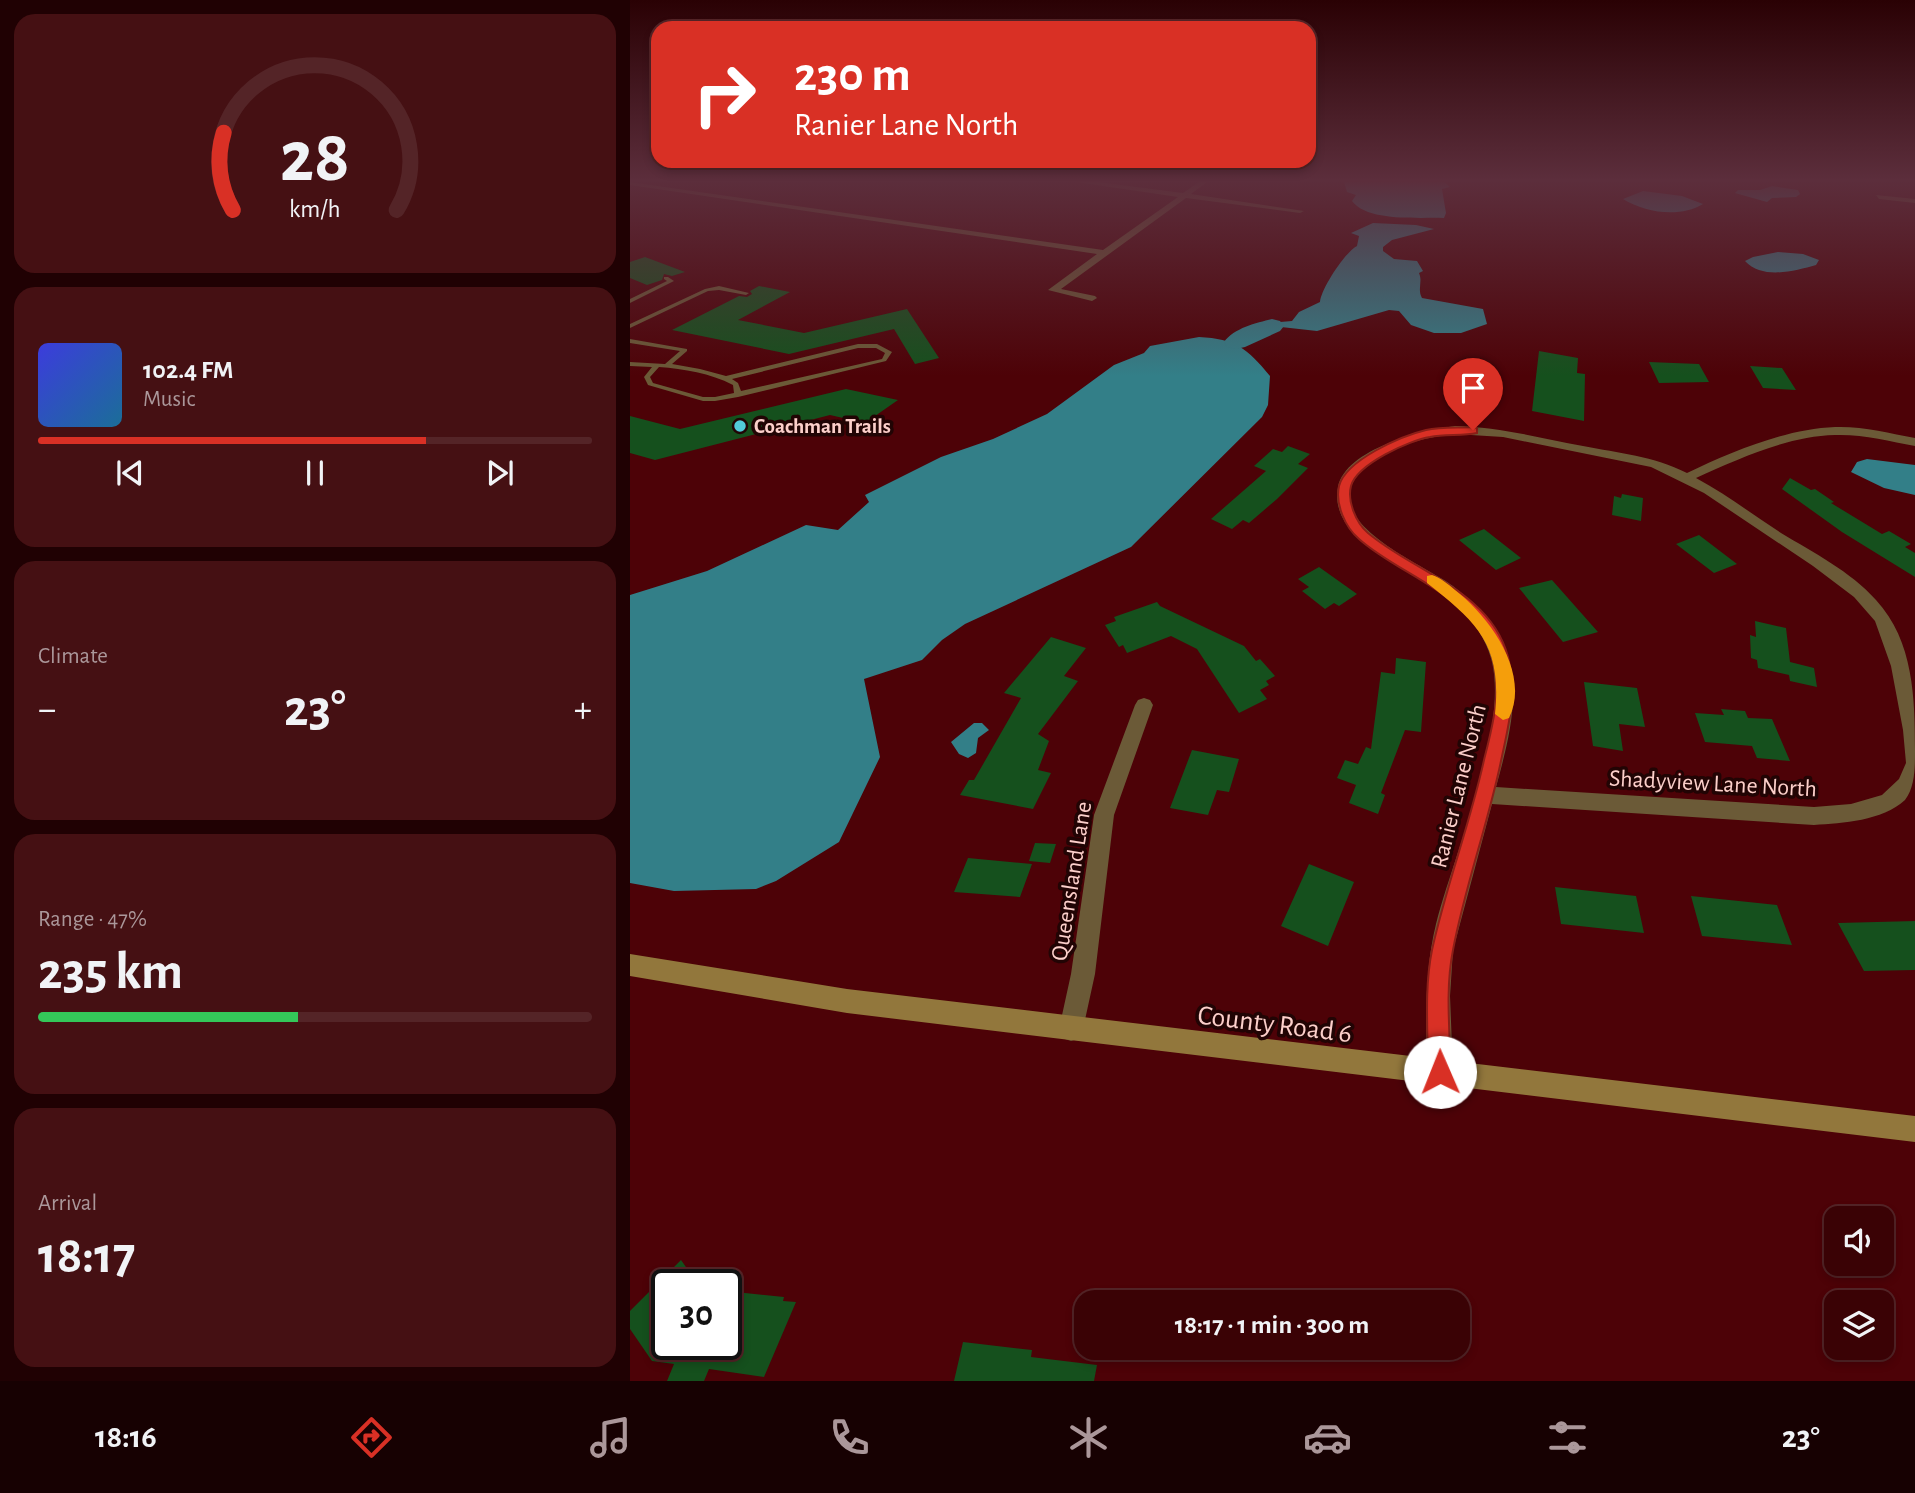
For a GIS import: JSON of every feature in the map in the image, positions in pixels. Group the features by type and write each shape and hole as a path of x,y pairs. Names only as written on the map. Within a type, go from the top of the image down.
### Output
{"main road":[{"name":"County Road 6","path":"630,965 847,1001 1915,1129"}],"street":[{"path":"1061,246 1105,253"},
{"path":"1091,298 1053,290 1114,246"},
{"name":"Ranier Lane North","path":"1440,1072 1438,992 1442,951 1485,795 1504,709 1506,684 1499,653 1485,628 1468,608 1445,588 1363,536 1350,518 1345,501 1345,485 1355,470 1370,458 1409,440 1451,430 1498,434 1647,462 1686,478"},
{"path":"1686,478 1704,468 1814,433 1853,431 1915,442"},
{"name":"Shadyview Lane North","path":"1485,795 1814,816 1851,815 1882,804 1905,788 1915,764 1910,717 1894,647 1884,621 1866,598 1839,577 1686,478"},
{"name":"Queensland Lane","path":"1071,1029 1083,974 1104,815 1144,705"}],"lane":[{"path":"630,301 671,281 666,278"},
{"path":"630,326 707,290 719,288 746,293"},
{"path":"630,341 685,350 647,377 650,384 703,399 738,395 884,360 889,352 877,346 858,346 727,378"},
{"path":"630,364 662,365 727,378 736,384 738,395"}],"water":[{"path":"1356,246 1384,246 1383,251 1394,259 1417,261 1423,271 1419,273 1422,298 1483,309 1487,324 1461,333 1434,333 1411,325 1399,311 1389,310 1317,331 1272,326 1292,321 1299,312 1320,302 1334,271"},
{"path":"1778,252 1803,254 1819,260 1816,265 1779,272 1761,270 1745,261"},
{"path":"1199,337 1222,340 1240,347 1270,376 1268,405 1262,417 1131,547 965,624 942,640 922,660 864,679 880,757 839,842 776,881 756,889 674,891 630,883 630,595 707,571 806,525 838,530 869,502 865,495 941,457 993,439 1047,414 1114,365 1144,353 1150,346"},
{"path":"1867,459 1915,465 1915,495 1884,488 1851,472 1857,462"},
{"path":"974,723 982,723 989,730 978,738 976,753 968,758 959,754 951,742"}],"building":[{"path":"645,257 685,272 672,276 664,274 662,280 647,285 630,278 630,262"},
{"name":"Coachman Trails","path":"759,286 790,292 738,320 804,333 907,309 939,358 915,364 894,329 789,354 672,330 739,296 747,297 752,294 750,291"},
{"path":"1539,351 1578,358 1577,373 1585,374 1584,421 1532,411"},
{"path":"1649,362 1699,364 1709,382 1659,383"},
{"path":"1750,366 1782,368 1796,390 1763,388"},
{"name":"Coachman Trails","path":"846,389 898,400 865,423 830,415 655,460 630,453 630,416 680,429"},
{"path":"1288,446 1310,454 1298,464 1308,468 1277,499 1249,523 1243,520 1232,529 1211,519 1266,471 1254,466 1273,449 1282,452"},
{"path":"1790,478 1811,490 1815,489 1834,502 1831,503 1882,534 1889,531 1911,544 1905,547 1915,553 1915,577 1842,532 1782,489"},
{"path":"1622,494 1643,498 1641,521 1612,515 1614,496 1621,498"},
{"path":"1484,529 1521,558 1496,570 1459,540"},
{"path":"1699,535 1737,564 1714,573 1676,544"},
{"path":"1319,567 1357,594 1339,606 1334,603 1325,609 1302,591 1309,587 1298,579"},
{"path":"1552,580 1598,632 1563,642 1519,588"},
{"path":"1157,602 1160,606 1244,646 1256,661 1260,659 1275,676 1266,681 1269,685 1260,690 1267,699 1239,713 1197,649 1171,636 1127,653 1123,645 1119,647 1105,625 1116,621 1114,617"},
{"path":"1755,621 1786,628 1790,662 1814,668 1817,687 1790,681 1789,675 1758,668 1757,660 1751,658 1750,635 1756,637"},
{"path":"1051,637 1086,648 1064,676 1078,681 1038,734 1049,741 1038,770 1051,773 1033,809 960,795 969,780 974,780 1021,698 1004,693"},
{"path":"1396,658 1426,662 1421,732 1405,730 1381,793 1385,795 1378,814 1349,803 1356,785 1337,778 1345,760 1358,764 1366,747 1371,749 1381,672 1395,674"},
{"path":"1584,682 1637,688 1645,727 1619,724 1623,751 1593,746"},
{"path":"1721,709 1745,711 1748,718 1772,719 1790,761 1757,758 1752,746 1705,742 1695,713 1724,715"},
{"path":"1192,750 1239,759 1229,792 1217,790 1208,815 1170,808"},
{"path":"1035,843 1056,844 1050,863 1029,861"},
{"path":"968,858 1032,864 1020,897 954,892"},
{"path":"1309,864 1354,882 1328,946 1281,926"},
{"path":"1555,887 1636,896 1644,933 1561,924"},
{"path":"1691,896 1777,905 1792,945 1702,936"},
{"path":"1915,921 1915,970 1864,971 1838,923"},
{"path":"681,1260 687,1269 672,1269"},
{"path":"651,1290 651,1360 630,1329 630,1311"},
{"path":"742,1293 784,1297 783,1301 796,1302 764,1377 709,1369 704,1381 667,1381 674,1364 652,1361 742,1360"},
{"path":"963,1342 1032,1350 1031,1357 1097,1365 1094,1381 954,1381"}],"waterway":[{"path":"1236,342 1272,326"}],"slow traffic":[{"path":"1432,580 1468,608 1485,628 1499,653 1506,684 1503,714"}],"place":[{"name":"Coachman Trails","path":"740,426"}],"route":[{"path":"1440,1072 1438,992 1442,951 1485,795 1504,709 1506,684 1499,653 1485,628 1468,608 1445,588 1363,536 1350,518 1345,501 1345,485 1355,470 1370,458 1409,440 1427,433 1473,430"}]}
